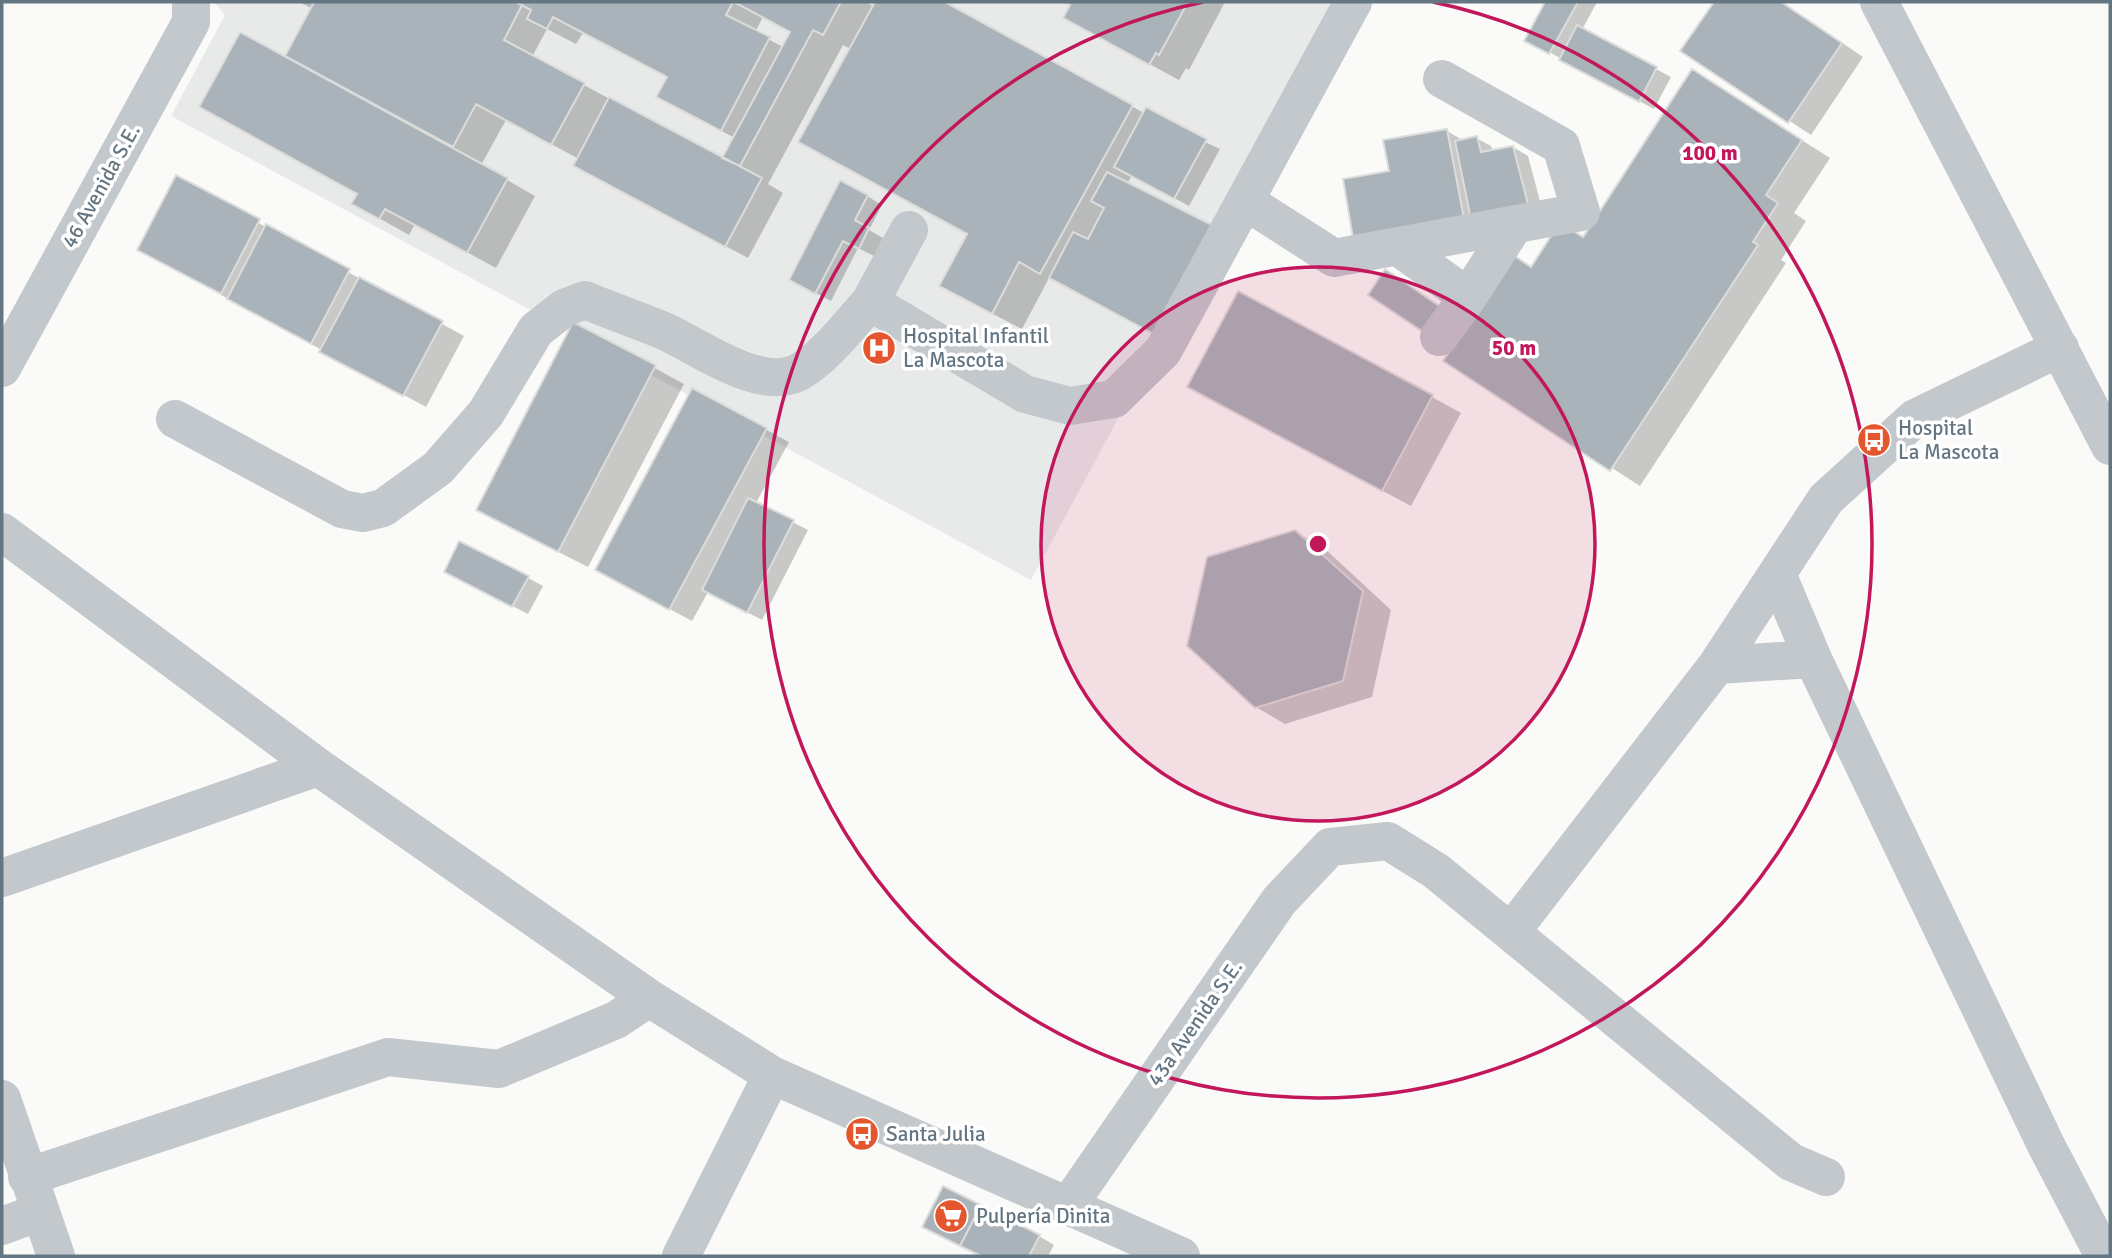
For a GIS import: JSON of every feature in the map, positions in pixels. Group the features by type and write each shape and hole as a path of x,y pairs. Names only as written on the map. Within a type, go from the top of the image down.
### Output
{"street":[{"name":"46 Avenida S.E.","path":"2,368 191,22 191,2"},
{"path":"870,302 1025,394 1070,406 1114,399 1163,351 1353,2"},
{"path":"1879,2 2110,446"},
{"path":"1245,201 1334,258 1581,212 1561,146 1442,79"},
{"path":"1439,337 1515,224"},
{"path":"175,419 342,509 363,513 383,509 438,468 486,413 536,330 564,308 585,300 665,331 742,370 776,379 799,372 835,341 870,302 909,230"},
{"path":"1397,246 1468,297"},
{"path":"1826,1177 1791,1162 1511,932 1717,665 1826,499 1915,418 2060,348"},
{"path":"2,532 318,767 649,998 772,1076 1181,1256"},
{"path":"1777,575 1812,659 2046,1145 2104,1256"},
{"path":"1717,665 1812,659"},
{"path":"2,878 318,767"},
{"name":"43a Avenida S.E.","path":"1068,1206 1279,901 1330,847 1388,841 1436,871 1511,932"},
{"path":"2,1226 33,1195 388,1056 499,1069 616,1020 649,998"},
{"path":"681,1256 772,1076"},
{"path":"2,1099 56,1256"}],"shaded area":[{"name":"Hospital Infantil La Mascota","path":"214,2 1343,2 1031,580 171,116 225,15"}],"building":[{"path":"314,2 516,2 522,5 504,40 585,83 551,145 476,104 453,147 285,56"},
{"path":"516,2 733,2 726,15 770,37 721,131 656,97 667,77 553,17 547,29 527,19 531,10"},
{"path":"734,2 841,2 823,35 813,30 740,166 722,158 790,32"},
{"path":"875,2 945,2 1133,105 1040,274 1019,262 992,314 939,286 967,234 798,142"},
{"path":"1064,2 1188,2 1159,55 1156,53 1149,65 1063,18 1070,5"},
{"path":"1545,2 1578,2 1549,54 1524,41"},
{"path":"1714,2 1781,2 1842,43 1788,123 1680,51"},
{"path":"1577,25 1657,67 1639,102 1559,60"},
{"path":"240,32 508,178 467,253 385,209 379,219 351,204 357,194 199,107"},
{"path":"1692,69 1802,140 1766,195 1778,203 1753,242 1758,245 1610,471 1443,361 1513,255 1531,267 1560,222 1583,237"},
{"path":"609,97 762,178 725,247 573,166"},
{"path":"1146,107 1207,139 1174,199 1114,167"},
{"path":"1447,129 1465,224 1354,244 1343,179 1389,171 1383,140"},
{"path":"1477,136 1481,152 1513,146 1530,212 1472,224 1455,141"},
{"path":"1107,172 1214,226 1155,335 1049,278 1073,232 1088,239 1104,208 1091,201"},
{"path":"176,175 260,219 221,294 137,250"},
{"path":"840,180 868,195 855,220 869,228 859,249 843,241 815,294 789,280"},
{"path":"266,224 350,269 311,344 227,299"},
{"path":"1385,269 1442,308 1425,333 1368,295"},
{"path":"359,277 443,321 403,396 319,352"},
{"path":"1238,291 1433,395 1382,491 1187,387"},
{"path":"573,322 656,365 558,552 476,510"},
{"path":"692,388 767,428 669,610 595,570"},
{"path":"748,498 794,520 747,613 702,590"},
{"path":"1295,530 1363,591 1343,681 1255,708 1187,646 1207,557"},
{"path":"459,541 529,576 512,607 444,572"},
{"name":"Pulpería Dinita","path":"943,1186 981,1205 960,1246 922,1227"},
{"path":"981,1205 1040,1235 1029,1256 981,1256 960,1246"}],"place":[{"name":"Hospital Infantil La Mascota","path":"879,348"},
{"name":"Hospital La Mascota","path":"1874,440"},
{"name":"Santa Julia","path":"862,1134"},
{"name":"Pulpería Dinita","path":"951,1216"}]}
